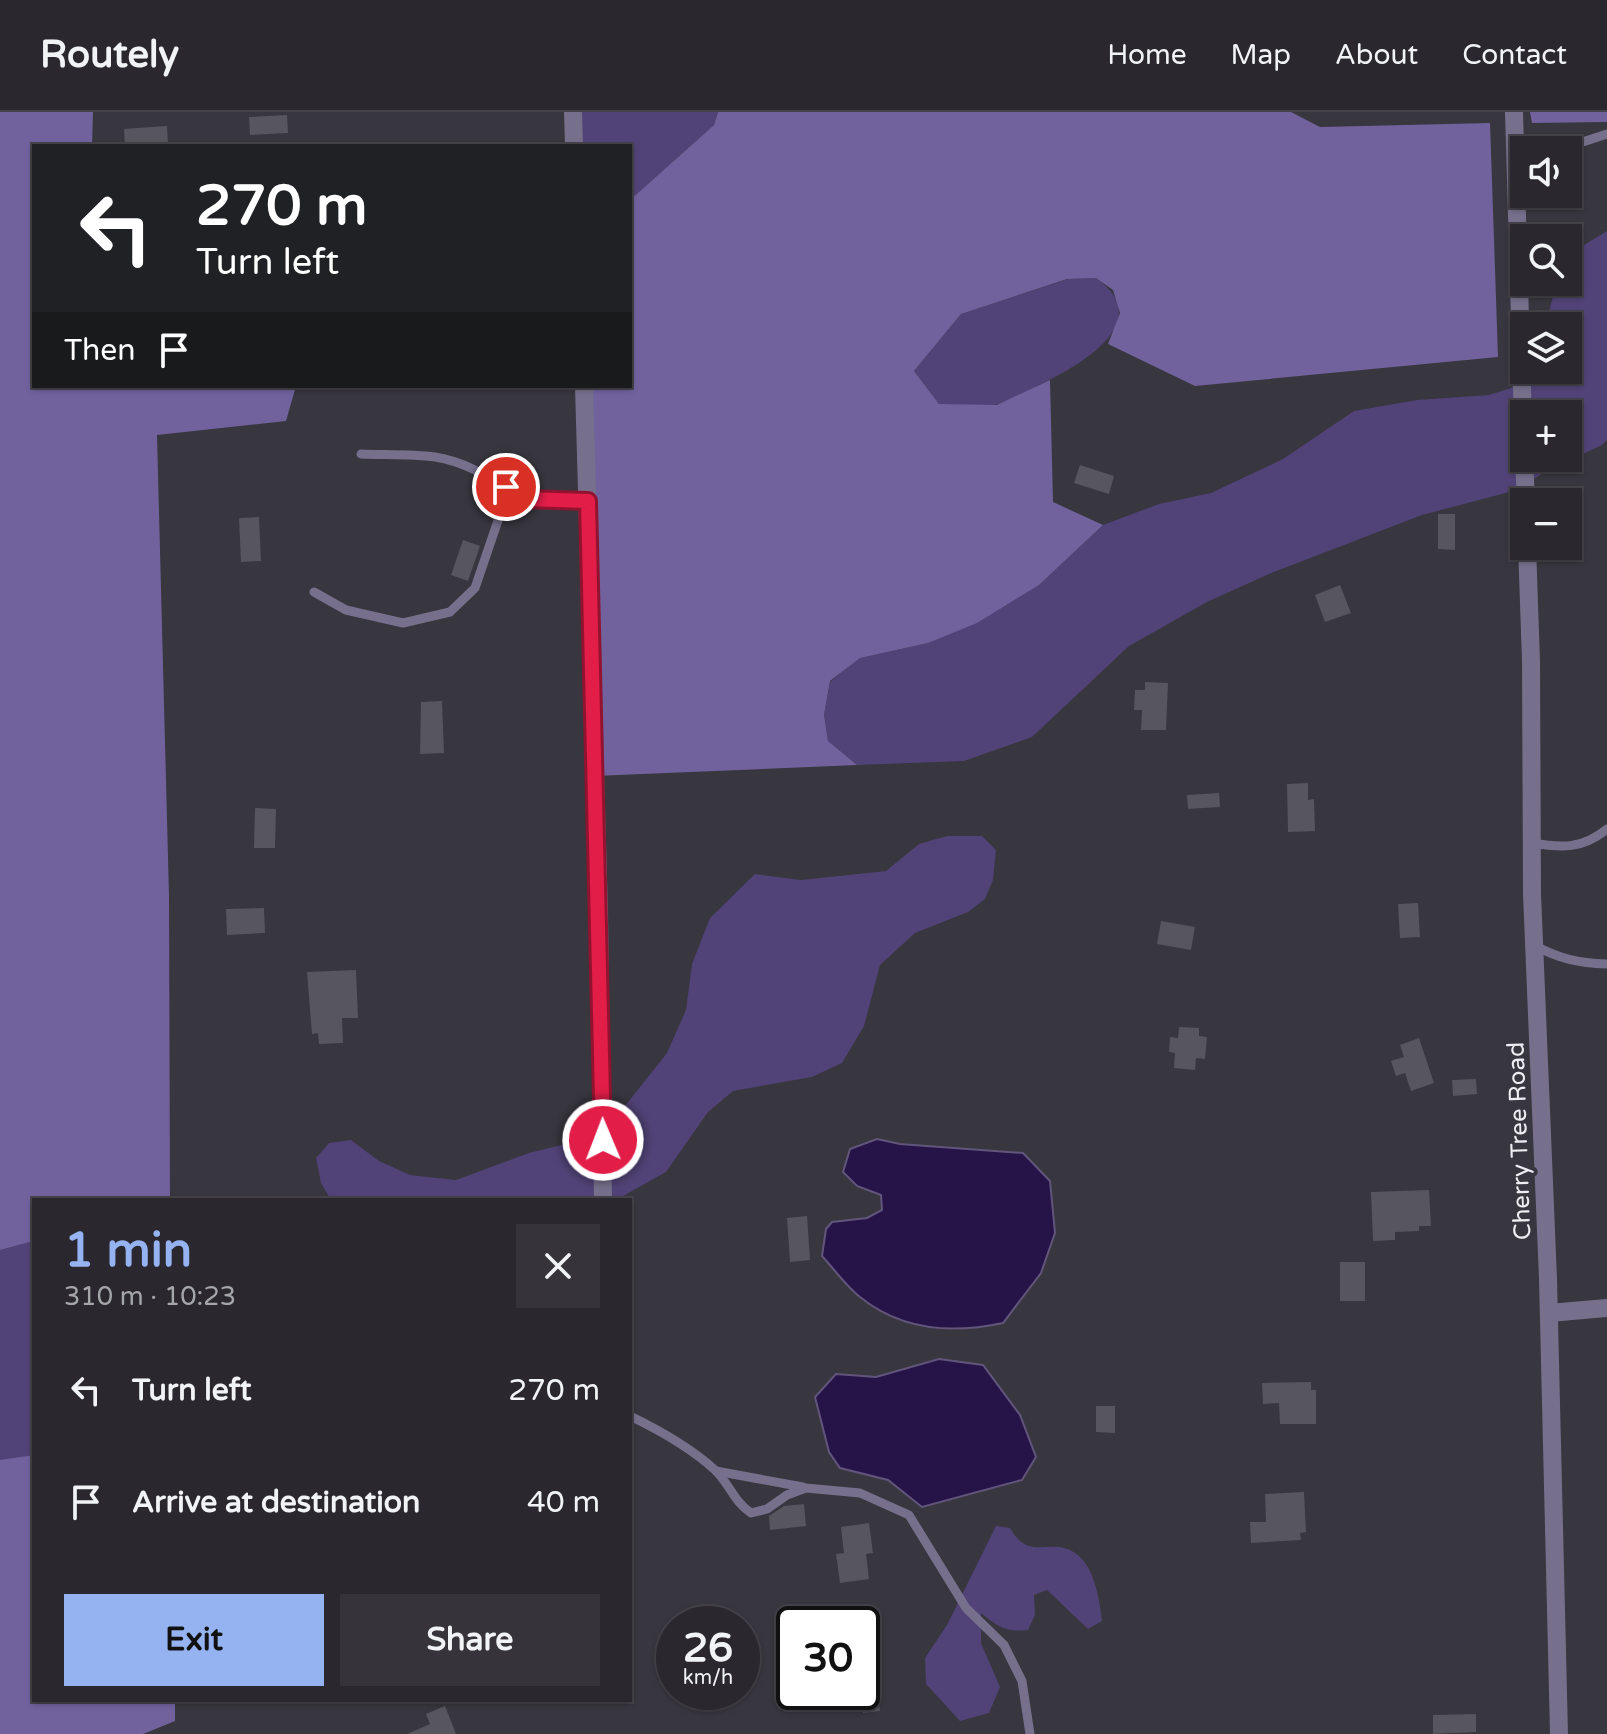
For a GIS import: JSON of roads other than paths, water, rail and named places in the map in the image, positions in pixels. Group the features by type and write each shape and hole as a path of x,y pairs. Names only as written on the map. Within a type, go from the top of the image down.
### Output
{"street":[{"path":"573,112 574,144"},
{"path":"1514,112 1517,136"},
{"path":"1520,208 1523,400"},
{"path":"584,388 603,1198"},
{"name":"Cherry Tree Road","path":"1527,560 1534,945 1549,1313 1559,1734"},
{"path":"1549,1313 1607,1308"}],"lane":[{"path":"1582,142 1607,134"},
{"path":"361,454 434,457 459,463 481,472 525,499"},
{"path":"314,592 346,610 403,623 450,612 475,588 505,500 588,501"},
{"path":"1532,843 1571,847 1593,841 1607,829"},
{"path":"1534,945 1553,956 1575,963 1607,964"},
{"path":"632,1417 656,1429 716,1471 742,1507 751,1513 767,1509 787,1495 806,1488"},
{"path":"716,1471 806,1488 860,1493 909,1515 966,1608 1004,1645 1022,1681 1030,1734"}]}
